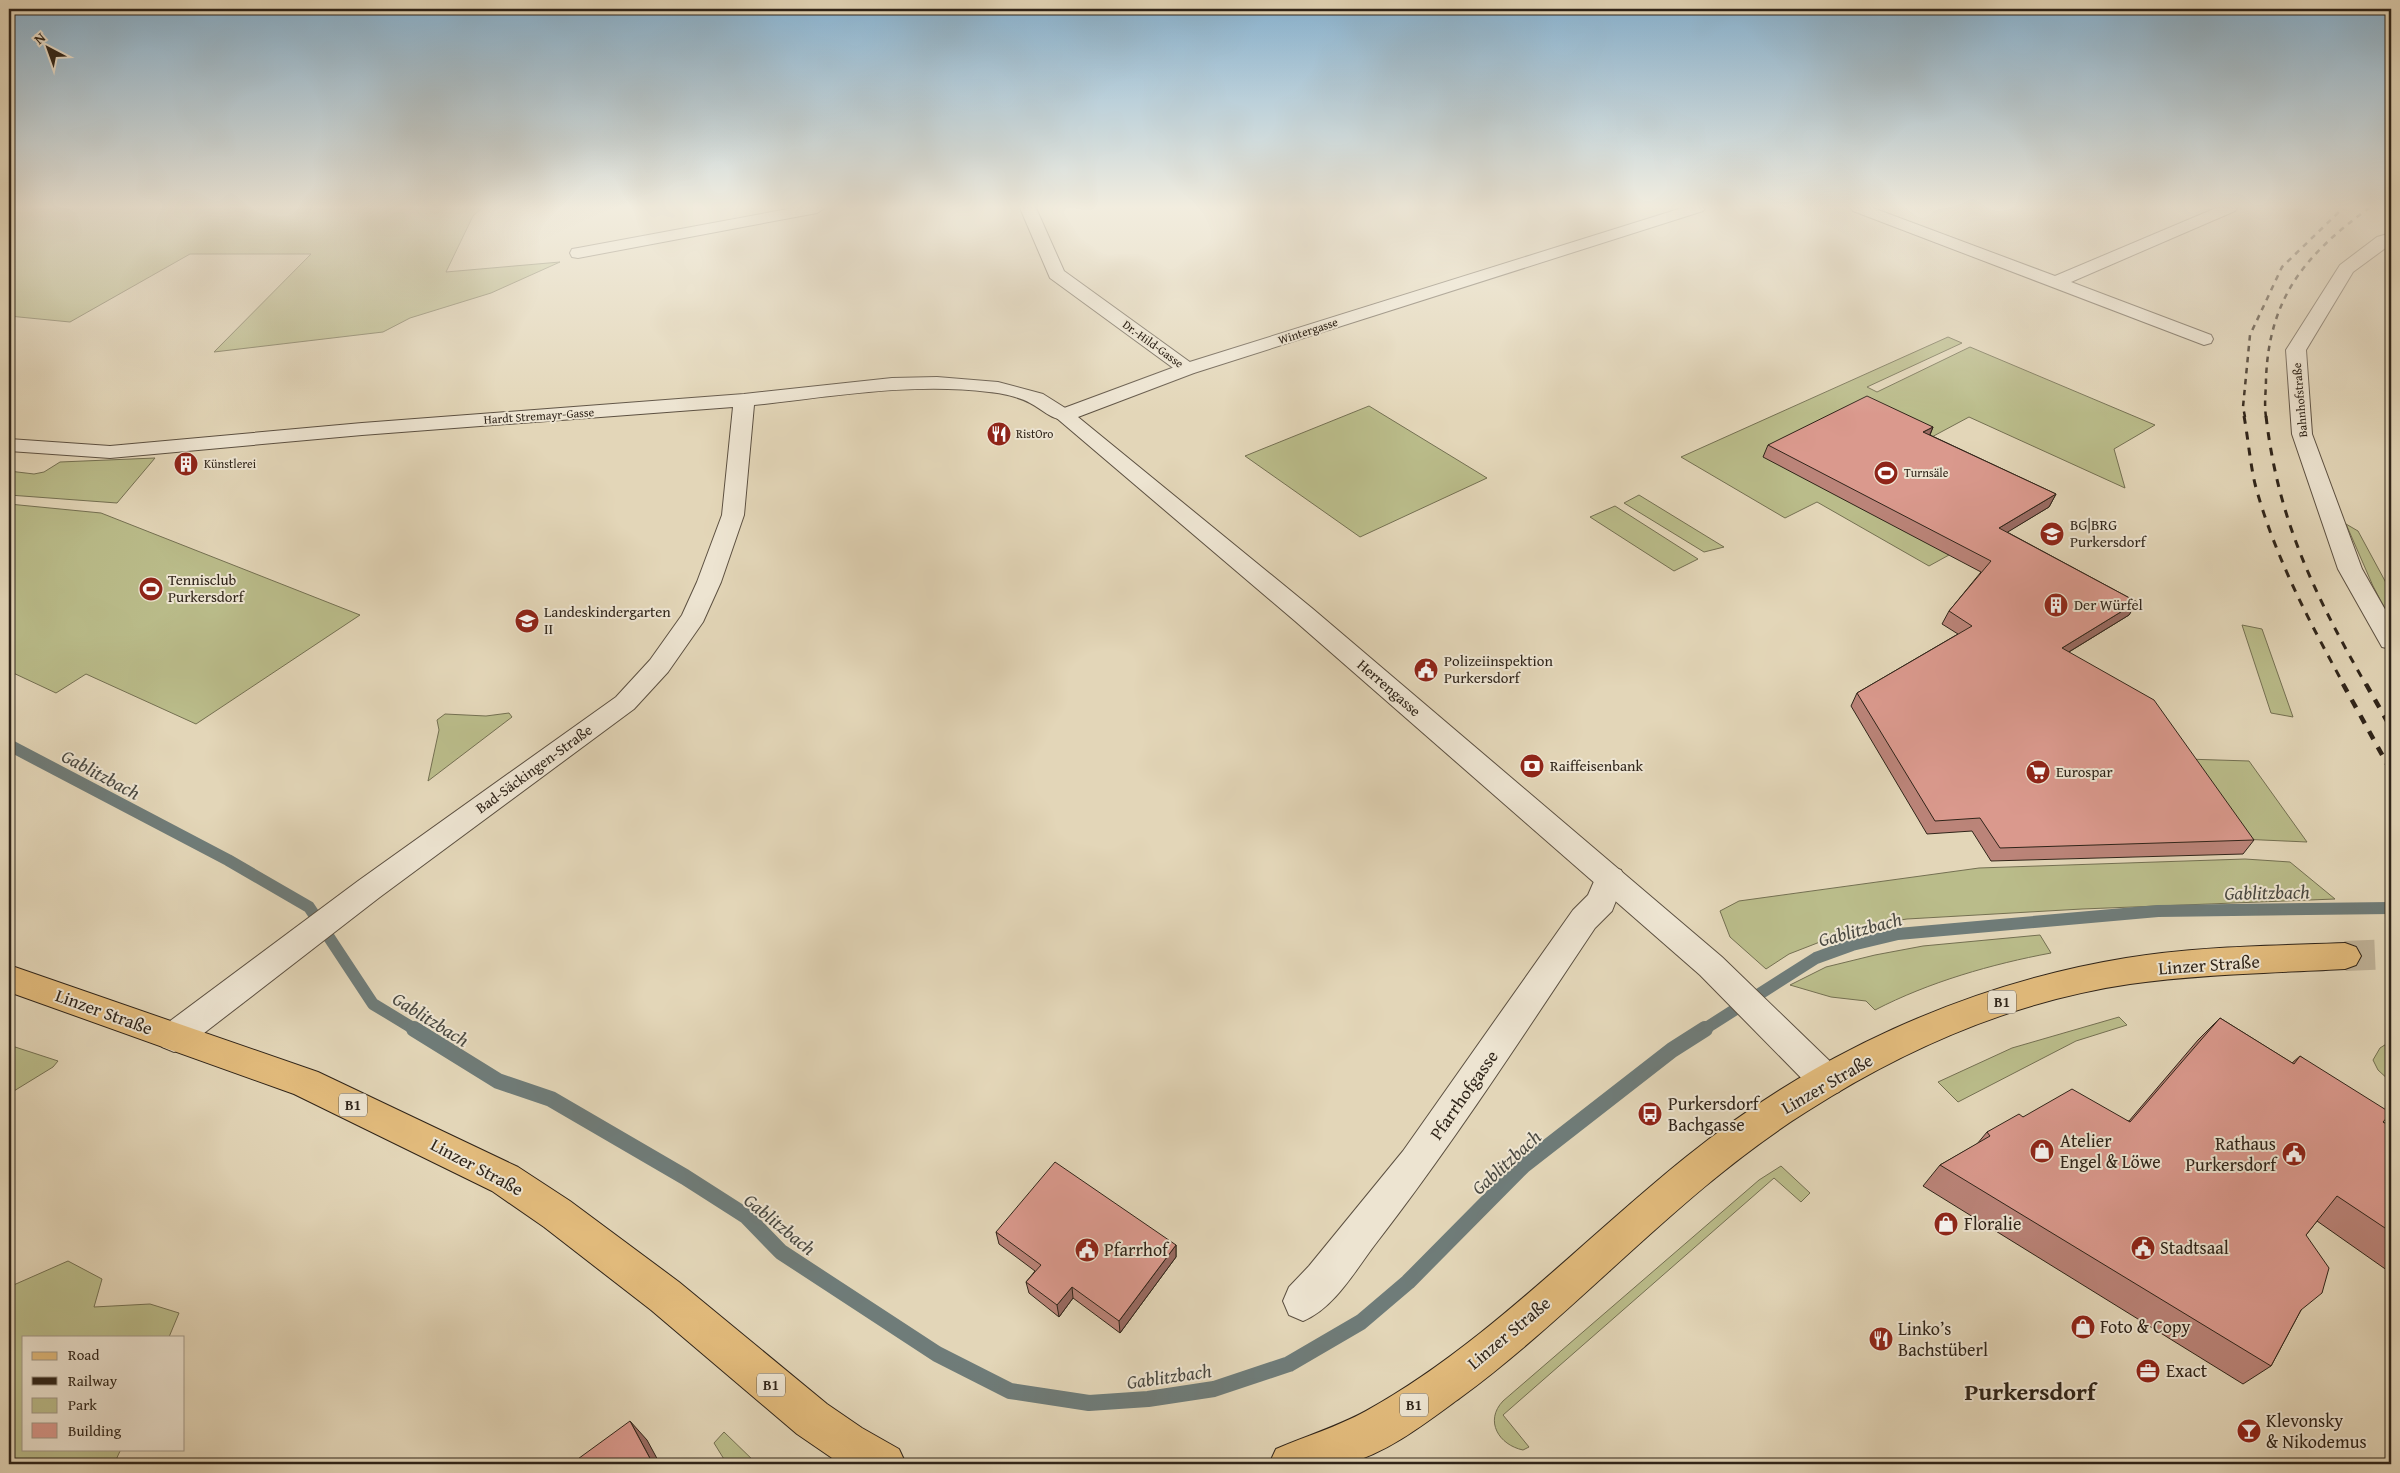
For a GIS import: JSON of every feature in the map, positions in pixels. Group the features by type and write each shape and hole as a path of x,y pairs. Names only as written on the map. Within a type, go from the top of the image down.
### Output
{"main road":[{"name":"Linzer Straße","path":"1291,1464 1382,1425 1472,1364 1701,1166 1759,1124 1826,1081 1941,1025 2030,992 2126,971 2190,965 2345,956"},
{"name":"Linzer Straße","path":"9,978 306,1084 504,1179 557,1214 665,1296 812,1419 847,1443 884,1464"}],"street":[{"name":"Dr.-Hild-Gasse","path":"1060,277 1187,369"},
{"name":"Wintergasse","path":"1063,415 1187,369 1480,277"},
{"path":"2041,277 2204,339"},
{"path":"2055,282 2067,277"},
{"name":"Bahnhofstraße","path":"2341,277 2296,350 2302,434 2350,569 2391,641"},
{"name":"Hardt Stremayr-Gasse","path":"9,446 110,452 362,429 744,400 892,384 991,386 1022,394 1049,404 1063,415"},
{"name":"Bad-Säckingen-Straße","path":"174,1037 369,889 625,703 659,666 694,616 709,582 733,515 744,400"},
{"name":"Herrengasse","path":"1063,415 1304,614 1711,966 1826,1081"},
{"name":"Pfarrhofgasse","path":"1302,1301 1323,1280 1416,1163 1584,919 1601,902 1610,878"}],"green space":[{"path":"9,277 150,277 70,322 9,316"},
{"path":"288,277 527,277 491,293 410,318 383,332 214,352"},
{"path":"1948,337 1962,343 1867,387 1877,392 1970,347 2155,425 2114,449 2125,488 1969,417 1928,439 1949,555 1929,566 1817,502 1785,518 1681,457"},
{"path":"1369,406 1487,478 1360,537 1245,456"},
{"path":"155,458 117,503 9,495 9,471 34,474 44,472 60,462"},
{"path":"1639,495 1724,547 1704,552 1624,503"},
{"name":"Tennisclub Purkersdorf","path":"9,504 101,513 360,615 196,724 86,674 56,693 9,671"},
{"path":"1615,506 1698,559 1674,571 1590,517"},
{"path":"2346,524 2358,531 2391,592 2391,620 2373,586"},
{"path":"2242,625 2262,629 2293,717 2271,713"},
{"path":"509,713 512,717 428,781 439,730 437,720 445,714 486,716"},
{"path":"2186,759 2249,761 2307,842 2240,839"},
{"path":"2245,859 2290,862 2335,899 2082,909 1907,919 1861,926 1789,954 1766,969 1730,937 1720,911 1739,901 1979,868"},
{"path":"2040,935 2051,953 1961,975 1917,991 1875,1010 1866,1001 1831,997 1790,985 1826,967 1875,955 1923,946"},
{"path":"2119,1017 2127,1025 2076,1041 1958,1102 1938,1082 2012,1048"},
{"path":"2391,1041 2391,1082 2378,1070 2373,1060 2380,1048"},
{"path":"9,1045 58,1061 53,1067 9,1094"},
{"path":"1781,1166 1810,1193 1801,1202 1774,1178 1503,1415 1529,1447 1523,1450 1514,1447 1501,1438 1495,1424 1495,1416 1497,1409 1503,1401 1759,1180"},
{"path":"68,1261 102,1279 94,1307 150,1304 179,1313 169,1336 22,1336 22,1450 121,1450 114,1464 9,1464 9,1287"},
{"path":"724,1432 757,1464 727,1464 714,1443"}],"building":[{"path":"1867,396 1933,427 1923,432 2056,494 1999,528 2137,602 2062,648 2154,700 2254,840 2000,848 1980,818 1935,821 1857,693 1972,626 1949,611 1991,561 1768,445"},
{"path":"2220,1018 2294,1064 2300,1056 2391,1113 2383,1122 2391,1127 2391,1232 2337,1196 2306,1235 2329,1268 2322,1293 2301,1310 2271,1366 1940,1165 1990,1136 1987,1132 2019,1114 2023,1117 2072,1089 2130,1122"},
{"name":"Pfarrhof","path":"1055,1162 1176,1245 1119,1321 1072,1287 1057,1305 1026,1282 1041,1265 996,1232"},
{"path":"630,1421 653,1464 571,1464"}],"waterway":[{"name":"Gablitzbach","path":"9,745 228,860 309,907 373,1004 416,1030"},
{"name":"Gablitzbach","path":"1703,1030 1816,958 1852,945 1898,934 2158,911 2391,908"},
{"name":"Gablitzbach","path":"414,1029 498,1081 551,1099 685,1177 746,1216 781,1252 937,1354 1010,1391 1089,1403 1148,1399 1214,1389 1289,1364 1361,1322 1408,1282 1523,1166 1672,1050 1705,1029"}],"tunnel":[{"path":"2345,956 2391,954"}],"railway":[{"path":"2245,417 2243,407 2250,335 2277,277"},
{"path":"2266,417 2266,379 2274,324 2283,301 2298,277"},
{"path":"2244,416 2255,484 2272,536 2305,612 2344,685"},
{"path":"2266,416 2272,454 2289,524 2315,588 2366,685"},
{"path":"2343,684 2391,771"},
{"path":"2366,684 2391,728"}],"place":[{"name":"RistOro","path":"999,434"},
{"name":"Künstlerei","path":"186,464"},
{"name":"Turnsäle","path":"1886,473"},
{"name":"BG|BRG Purkersdorf","path":"2052,534"},
{"name":"Tennisclub Purkersdorf","path":"151,589"},
{"name":"Der Würfel","path":"2056,605"},
{"name":"Landeskindergarten II","path":"527,621"},
{"name":"Polizeiinspektion Purkersdorf","path":"1426,670"},
{"name":"Raiffeisenbank","path":"1532,766"},
{"name":"Eurospar","path":"2038,772"},
{"name":"Purkersdorf Bachgasse","path":"1650,1114"},
{"name":"Atelier Engel & Löwe","path":"2042,1151"},
{"name":"Rathaus Purkersdorf","path":"2294,1154"},
{"name":"Floralie","path":"1946,1224"},
{"name":"Stadtsaal","path":"2143,1248"},
{"name":"Pfarrhof","path":"1087,1250"},
{"name":"Foto & Copy","path":"2083,1327"},
{"name":"Linko’s Bachstüberl","path":"1881,1339"},
{"name":"Exact","path":"2148,1371"},
{"name":"Klevonsky & Nikodemus","path":"2249,1431"}],"district":[{"name":"Purkersdorf","path":"2030,1392"}]}
